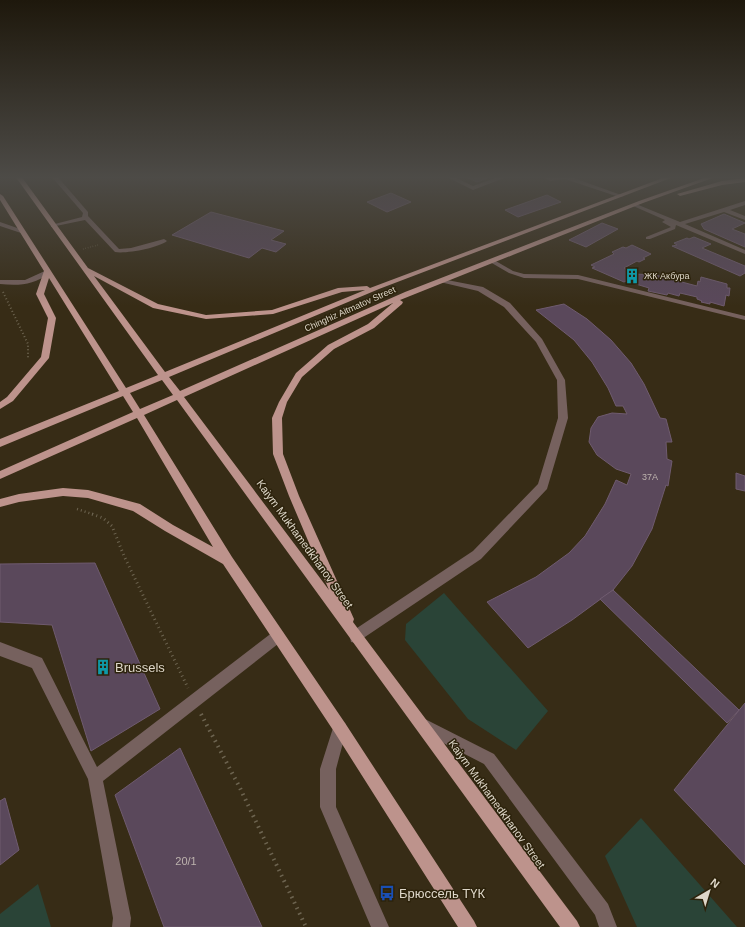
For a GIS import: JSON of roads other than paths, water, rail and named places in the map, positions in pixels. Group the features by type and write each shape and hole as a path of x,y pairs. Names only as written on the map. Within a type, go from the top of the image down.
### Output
{"main road":[{"path":"14,219 138,414 228,561 340,728 468,927"},
{"name":"Kaiym Mukhamedkhanov Street","path":"47,219 571,927"},
{"name":"Chinghiz Aitmatov Street","path":"0,443 377,288 559,219"},
{"name":"Chinghiz Aitmatov Street","path":"0,474 408,294 598,219"},
{"path":"83,268 156,306 206,317 273,312 341,290 377,288"},
{"path":"0,406 10,399 45,358 52,318 40,294 47,272"},
{"path":"356,637 291,489 278,454 277,418 283,402 299,375 331,347 371,326 408,294"},
{"path":"0,503 19,498 63,492 88,494 136,507 228,561"}],"street":[{"path":"52,226 79,219"},
{"path":"88,219 117,251 124,252 164,241"},
{"path":"648,238 673,228 674,226 660,219"},
{"path":"667,219 745,252"},
{"path":"680,224 695,219"},
{"path":"0,224 21,231"},
{"path":"492,261 511,272 524,276 578,277 745,318"},
{"path":"0,282 19,284 29,282 39,278 47,272"},
{"path":"356,637 477,555 543,486 563,418 562,380 539,341 507,305 480,289 442,281"},
{"path":"94,778 278,636"},
{"path":"0,649 37,663 94,778 122,918 121,927"},
{"path":"420,724 489,759 602,910 608,927"},
{"path":"340,728 328,769 328,807 380,927"}],"place":[{"name":"ЖК Акбура","path":"632,276"},
{"name":"Brussels","path":"103,667"},
{"name":"Брюссель ТҮК","path":"387,893"}]}
